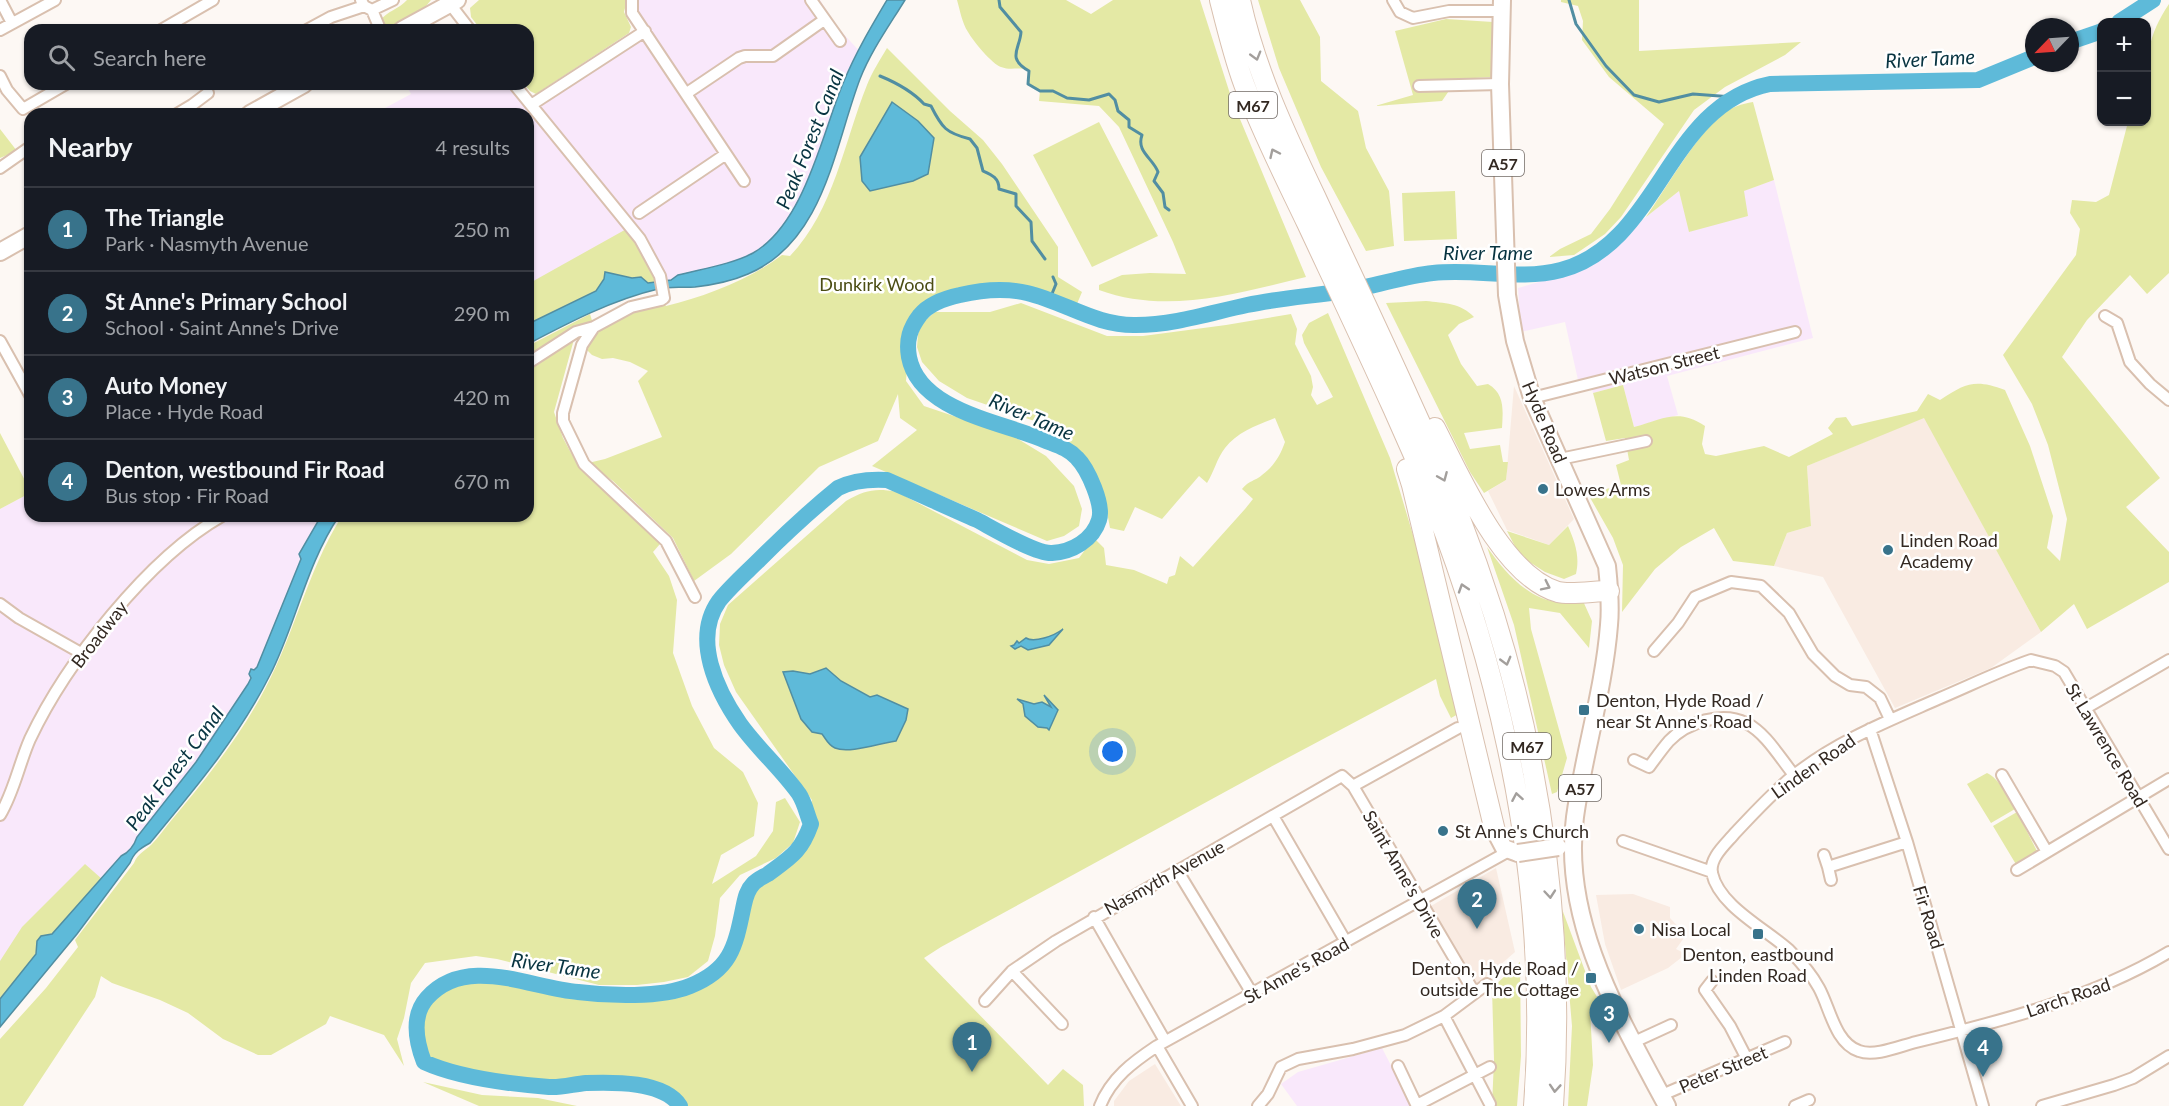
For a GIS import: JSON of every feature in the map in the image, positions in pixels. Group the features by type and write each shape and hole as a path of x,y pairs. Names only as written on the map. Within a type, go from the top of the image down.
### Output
{"highway":[{"name":"M67","path":"1220,0 1244,83 1264,131 1299,206 1404,408 1473,552 1494,617 1520,711 1535,790 1549,886 1555,971 1556,1067 1553,1106"},
{"name":"M67","path":"1240,0 1260,72 1404,408 1480,639 1501,716 1516,789 1532,898 1537,985 1537,1063 1534,1106"},
{"name":"M67","path":"1404,408 1511,558 1537,582 1559,592 1609,591"},
{"name":"M67","path":"1404,408 1412,485 1495,831"}],"main road":[{"path":"413,24 454,2"},
{"name":"A57","path":"1500,84 1501,6"},
{"name":"Hyde Road","path":"1500,84 1507,295 1515,341 1532,398 1607,566 1610,624 1575,819 1566,847 1591,950 1602,980 1664,1101"},
{"path":"261,108 293,90"},
{"path":"0,252 24,238"},
{"path":"1495,831 1500,843 1513,852"},
{"name":"St Anne's Road","path":"1513,852 1566,847"}],"street":[{"path":"0,0 12,23"},
{"path":"0,30 54,0"},
{"path":"174,24 213,0"},
{"path":"318,24 366,5 393,0"},
{"path":"632,0 632,13 744,182"},
{"path":"811,0 840,41"},
{"path":"1393,0 1400,12 1413,18 1449,11 1501,6"},
{"path":"454,2 467,24"},
{"path":"366,5 377,24"},
{"path":"687,93 739,58 773,56 824,20"},
{"path":"531,105 645,32"},
{"path":"0,76 7,90 24,109"},
{"path":"1419,86 1500,84"},
{"path":"34,108 58,90"},
{"path":"519,90 533,108"},
{"path":"187,108 207,92"},
{"path":"534,109 640,239 660,276 664,293 664,298 661,300 631,307 594,327 576,332 534,359"},
{"path":"0,168 24,151"},
{"path":"639,213 726,154"},
{"path":"2105,316 2117,323 2130,362 2169,400"},
{"path":"594,327 582,345 563,413 563,421 584,464 666,541 695,597"},
{"name":"Watson Street","path":"1532,398 1796,332"},
{"path":"0,341 4,356 24,386"},
{"path":"1560,459 1646,441"},
{"name":"Broadway","path":"0,815 8,802 31,738 81,653 163,561 189,538 213,522"},
{"path":"1654,651 1678,623 1695,597 1731,582 1761,586 1789,613 1813,654 1835,676 1850,685 1866,687 1880,698 1894,718"},
{"path":"0,604 19,618 81,653"},
{"name":"St Lawrence Road","path":"1894,718 2031,660 2045,662 2064,672 2169,849"},
{"path":"2086,708 2169,660"},
{"path":"1634,760 1649,767 1670,740 1697,722 1725,718 1748,724 1764,738 1794,775"},
{"name":"Linden Road","path":"1712,872 1714,859 1732,837 1765,800 1794,775 1834,747 1894,718"},
{"path":"1353,786 1458,728"},
{"name":"Fir Road","path":"1870,729 1906,842 1983,1106"},
{"path":"2002,775 2047,852"},
{"name":"Nasmyth Avenue","path":"985,1001 1012,971 1094,917 1342,776 1353,786"},
{"path":"2017,870 2169,779"},
{"name":"Saint Anne's Drive","path":"1353,786 1474,993"},
{"path":"1273,816 1346,942"},
{"path":"1623,841 1712,872 1717,887 1725,899 1790,951 1807,970 1819,987 1839,1034 1847,1044 1860,1052 1875,1052 1962,1031"},
{"path":"1828,867 1906,842"},
{"name":"St Anne's Road","path":"1100,1106 1110,1087 1126,1066 1161,1044 1513,852"},
{"path":"1824,855 1831,880"},
{"path":"1177,870 1253,995"},
{"path":"1094,917 1192,1106"},
{"name":"Larch Road","path":"1962,1031 2087,992 2125,977 2169,952"},
{"path":"1012,971 1062,1024"},
{"path":"1712,981 1705,990 1730,1026 1746,1059"},
{"path":"1258,1106 1269,1094 1281,1067 1298,1059 1353,1049 1405,1035 1444,1016 1486,984"},
{"path":"1444,1016 1490,1104"},
{"path":"1634,1042 1671,1025"},
{"name":"Peter Street","path":"1664,1101 1746,1059 1785,1042"},
{"path":"2042,1106 2133,1078 2169,1056"},
{"path":"1398,1066 1413,1104 1490,1067"},
{"path":"1796,1106 1809,1100"}],"shaded area":[{"path":"632,0 820,0 838,28 863,55 804,212 769,251 650,288 534,331 534,108 385,108 411,94 409,90 519,90 531,105 645,32"},
{"path":"1774,180 1813,338 1667,376 1678,415 1634,427 1623,385 1593,393 1589,378 1578,380 1565,322 1521,332 1518,288 1587,268 1679,191 1690,232 1743,191"},
{"path":"1514,386 1574,519 1549,545 1507,530 1488,491 1506,480"},
{"name":"Linden Road Academy","path":"1924,417 2041,632 1991,668 1895,708 1823,577 1774,566 1787,533 1811,526 1807,466"},
{"path":"24,496 24,522 327,522 238,715 0,1013 0,509"},
{"path":"1496,868 1515,952 1475,987 1431,906"},
{"path":"1633,894 1670,907 1670,918 1686,935 1676,949 1686,954 1668,968 1621,990 1605,944 1596,895"},
{"path":"1382,1048 1412,1106 1297,1106 1281,1084 1298,1072"},
{"path":"1155,1064 1181,1106 1114,1106 1114,1101 1129,1081"}],"green space":[{"path":"407,0 431,0 422,10 400,24 381,24 380,21 386,15"},
{"path":"479,0 627,0 624,12 631,27 629,33 536,94 529,90 534,90 534,24 476,24 471,17 470,8"},
{"path":"957,0 1066,0 1091,14 1113,0 1200,0 1232,100 1306,277 1229,295 1177,301 1151,301 1099,290 1099,285 1122,275 1186,274 1119,127 1099,106 1039,101 1040,91 1028,84 1029,71 1001,67 978,46 966,28"},
{"path":"1258,0 1300,0 1320,37 1321,81 1358,111 1366,148 1389,191 1394,246 1366,251 1321,167 1279,68"},
{"path":"1561,0 1639,0 1639,51 1801,42 1785,55 1725,87 1694,110 1621,217 1605,234 1574,255 1549,257 1591,234 1610,209 1664,124 1609,77 1582,40 1583,21 1578,6 1561,2"},
{"path":"2169,4 2169,273 2147,294 2130,275 2087,320 2062,357 2160,478 2126,507 2169,552 2169,582 2087,629 2074,604 2041,632 1924,418 1807,466 1811,526 1787,533 1774,566 1733,561 1714,528 1681,547 1655,569 1622,612 1623,565 1613,538 1588,494 1621,485 1616,465 1629,460 1625,438 1606,441 1593,393 1623,385 1634,427 1663,418 1687,417 1705,426 1702,444 1705,454 1716,456 1764,446 1789,457 1833,434 1828,428 1836,418 1846,417 1852,426 1917,411 1928,394 1940,400 1964,386 1978,384 2005,390 2030,446 2053,516 2047,548 2060,561 2067,519 2048,445 2032,404 2003,355 2076,255 2080,229 2070,213 2072,200 2096,202 2109,195 2127,126 2151,126 2151,44 2160,19"},
{"path":"1446,19 1493,22 1493,77 1457,79 1442,101 1375,106 1413,95 1395,31"},
{"name":"Dunkirk Wood","path":"887,48 950,111 983,140 1058,247 1058,277 1082,292 1074,311 1033,295 1007,290 975,292 944,300 926,309 910,331 906,381 924,406 1013,436 1046,456 1074,486 1082,509 1079,526 1064,536 1047,541 872,466 917,430 900,418 898,394 878,441 819,467 731,554 694,581 673,538 613,481 588,463 605,459 662,437 638,381 648,371 630,362 613,358 602,359 592,355 582,345 593,328 576,332 554,412 563,438 578,466 660,544 653,552 669,576 677,600 673,653 692,706 714,748 743,772 758,803 754,836 721,855 712,884 756,856 773,831 776,802 785,798 800,822 793,843 776,858 740,875 720,898 715,936 708,961 688,977 637,985 599,985 497,959 476,956 425,963 411,983 397,1039 404,1066 384,1035 330,1016 326,1024 271,1055 258,1055 223,1039 188,1013 160,1000 112,983 101,976 95,997 23,1106 0,1106 0,1039 46,988 78,947 75,940 138,857 157,839 206,778 239,732 271,677 319,560 338,522 534,522 534,343 590,314 594,327 661,300 666,306 681,302 741,279 782,255 790,256 805,238 828,197 874,71"},
{"path":"1753,102 1774,180 1744,191 1748,216 1689,232 1679,191 1646,217 1692,149 1712,124 1729,109"},
{"path":"1099,122 1158,236 1092,267 1033,155"},
{"path":"0,129 17,151 0,158"},
{"path":"1455,191 1457,239 1404,241 1402,193"},
{"path":"630,227 662,286 534,331 534,281"},
{"path":"1426,301 1458,306 1474,317 1459,324 1448,335 1461,364 1477,386 1488,384 1494,388 1502,403 1502,428 1464,433 1470,449 1500,445 1503,462 1508,462 1506,480 1484,493 1470,472 1386,303"},
{"path":"1021,303 1107,336 1143,336 1291,314 1297,329 1295,344 1311,376 1313,387 1311,395 1317,405 1333,397 1302,335 1309,323 1328,313 1390,458 1416,545 1460,713 1451,718 1440,696 1436,679 1278,763 924,958 1048,1085 1063,1069 1083,1085 1084,1106 680,1106 672,1098 650,1087 623,1083 586,1083 554,1087 518,1084 469,1076 424,1062 416,1029 422,1005 443,985 460,978 499,977 578,992 635,995 665,993 690,986 714,973 722,965 737,935 749,890 756,881 783,863 799,848 811,824 807,815 812,800 736,692 724,665 719,645 720,624 728,605 846,501 871,491 897,492 1027,560 1049,564 1079,558 1094,538 1104,548 1106,565 1134,570 1167,584 1169,577 1175,575 1180,556 1193,567 1253,499 1242,489 1270,468 1285,442 1275,418 1248,430 1230,442 1220,456 1207,483 1199,476 1162,519 1135,507 1124,531 1110,528 1105,501 1091,471 1052,427 967,398 939,381 922,362 917,347 918,334 922,323 935,312 990,312"},
{"path":"0,433 24,479 24,496 0,509"},
{"path":"1568,526 1576,549 1577,567 1576,574 1564,579 1545,572 1520,556 1507,531 1549,545"},
{"path":"1487,547 1509,574 1527,590 1548,600 1583,601 1592,621 1589,648 1560,613 1529,608 1531,629 1567,758 1557,792 1552,794 1514,625"},
{"path":"1987,773 1999,784 2015,809 1991,823 1967,784"},
{"path":"2017,812 2037,851 2017,866 1993,826"},
{"path":"85,864 102,879 52,934 41,936 37,941 36,954 0,999 0,961 22,927"},
{"path":"1562,909 1591,987 1599,1000 1590,1010 1593,1065 1587,1106 1568,1106 1572,1026"},
{"path":"1520,962 1521,1056 1517,1106 1492,1106 1494,1060 1492,988"},
{"path":"423,1082 482,1095 538,1098 577,1106 479,1106"}],"water":[{"path":"887,0 905,0 864,69 833,163 810,216 794,240 774,259 748,274 729,281 695,287 663,288 624,299 534,341 534,321 596,291 604,279 605,272 632,278 641,277 648,283 671,280 678,275 745,257 771,239 786,221 799,199 849,70"},
{"path":"892,102 918,121 934,138 928,174 913,181 870,191 862,181 860,157"},
{"path":"318,522 336,522 318,554 279,656 244,720 199,783 150,843 136,853 77,934 0,1027 0,999 36,954 37,941 41,936 52,934 121,856 127,853 196,762 248,684 251,669 254,670 257,667 301,559 299,554"},
{"path":"1063,629 1049,645 1028,650 1021,646 1015,649 1011,646 1026,638 1034,640 1044,638"},
{"path":"826,668 841,681 870,697 877,695 908,709 906,720 896,741 841,750 831,745 822,734 812,732 801,719 783,672 810,674"},
{"path":"1044,695 1058,710 1049,730 1038,727 1025,716 1023,704 1017,699 1034,704 1042,702 1051,707"}],"waterway":[{"path":"999,0 1000,7 1021,32 1016,57 1018,62 1029,71 1028,84 1040,91 1053,91 1067,98 1089,100 1109,94 1115,100 1118,111 1129,120 1129,127 1142,135 1141,146 1156,167 1158,172 1154,181 1163,193 1165,207 1169,210"},
{"path":"1569,0 1576,24 1606,66 1634,95 1659,102 1693,94 1733,97"},
{"name":"River Tame","path":"2125,18 2153,0"},
{"name":"River Tame","path":"2079,39 2097,33"},
{"name":"River Tame","path":"680,1106 672,1098 650,1087 623,1083 586,1083 558,1087 534,1086 485,1079 438,1068 424,1062 421,1054 416,1029 419,1013 427,998 443,985 460,978 499,977 578,992 635,995 665,993 690,986 714,973 722,965 737,935 749,890 756,881 783,863 799,848 811,824 799,794 740,724 723,696 716,681 708,648 711,616 719,601 734,585 789,531 838,488 862,481 887,480 977,520 1036,550 1045,552 1067,550 1081,544 1092,533 1100,513 1097,497 1090,478 1073,455 1066,449 1027,433 964,412 928,390 916,375 909,357 909,340 911,330 920,315 928,308 944,300 968,293 1011,290 1041,297 1107,322 1136,325 1178,321 1259,303 1355,289 1422,274 1449,272 1529,274 1561,270 1594,255 1621,233 1684,145 1707,118 1735,97 1770,84 1978,80 2025,61"},
{"path":"880,76 904,88 924,104 931,106 938,120 950,132 970,139 977,148 983,171 996,180 999,189 1016,194 1016,206 1031,222 1032,241 1045,259"},
{"path":"1049,301 1056,284 1053,277"}],"place":[{"name":"Lowes Arms","path":"1543,489"},
{"name":"Linden Road Academy","path":"1888,550"},
{"name":"Denton, Hyde Road / near St Anne's Road","path":"1584,710"},
{"name":"St Anne's Church","path":"1443,831"},
{"name":"St Anne's Primary School","path":"1477,929"},
{"name":"Nisa Local","path":"1639,929"},
{"name":"Denton, eastbound Linden Road","path":"1758,934"},
{"name":"Denton, Hyde Road / outside The Cottage","path":"1591,978"},
{"name":"Auto Money","path":"1609,1043"},
{"name":"The Triangle","path":"972,1072"},
{"name":"Denton, westbound Fir Road","path":"1983,1077"}],"water label":[{"name":"Peak Forest Canal","path":"809,139"},
{"name":"Peak Forest Canal","path":"174,768"}]}
